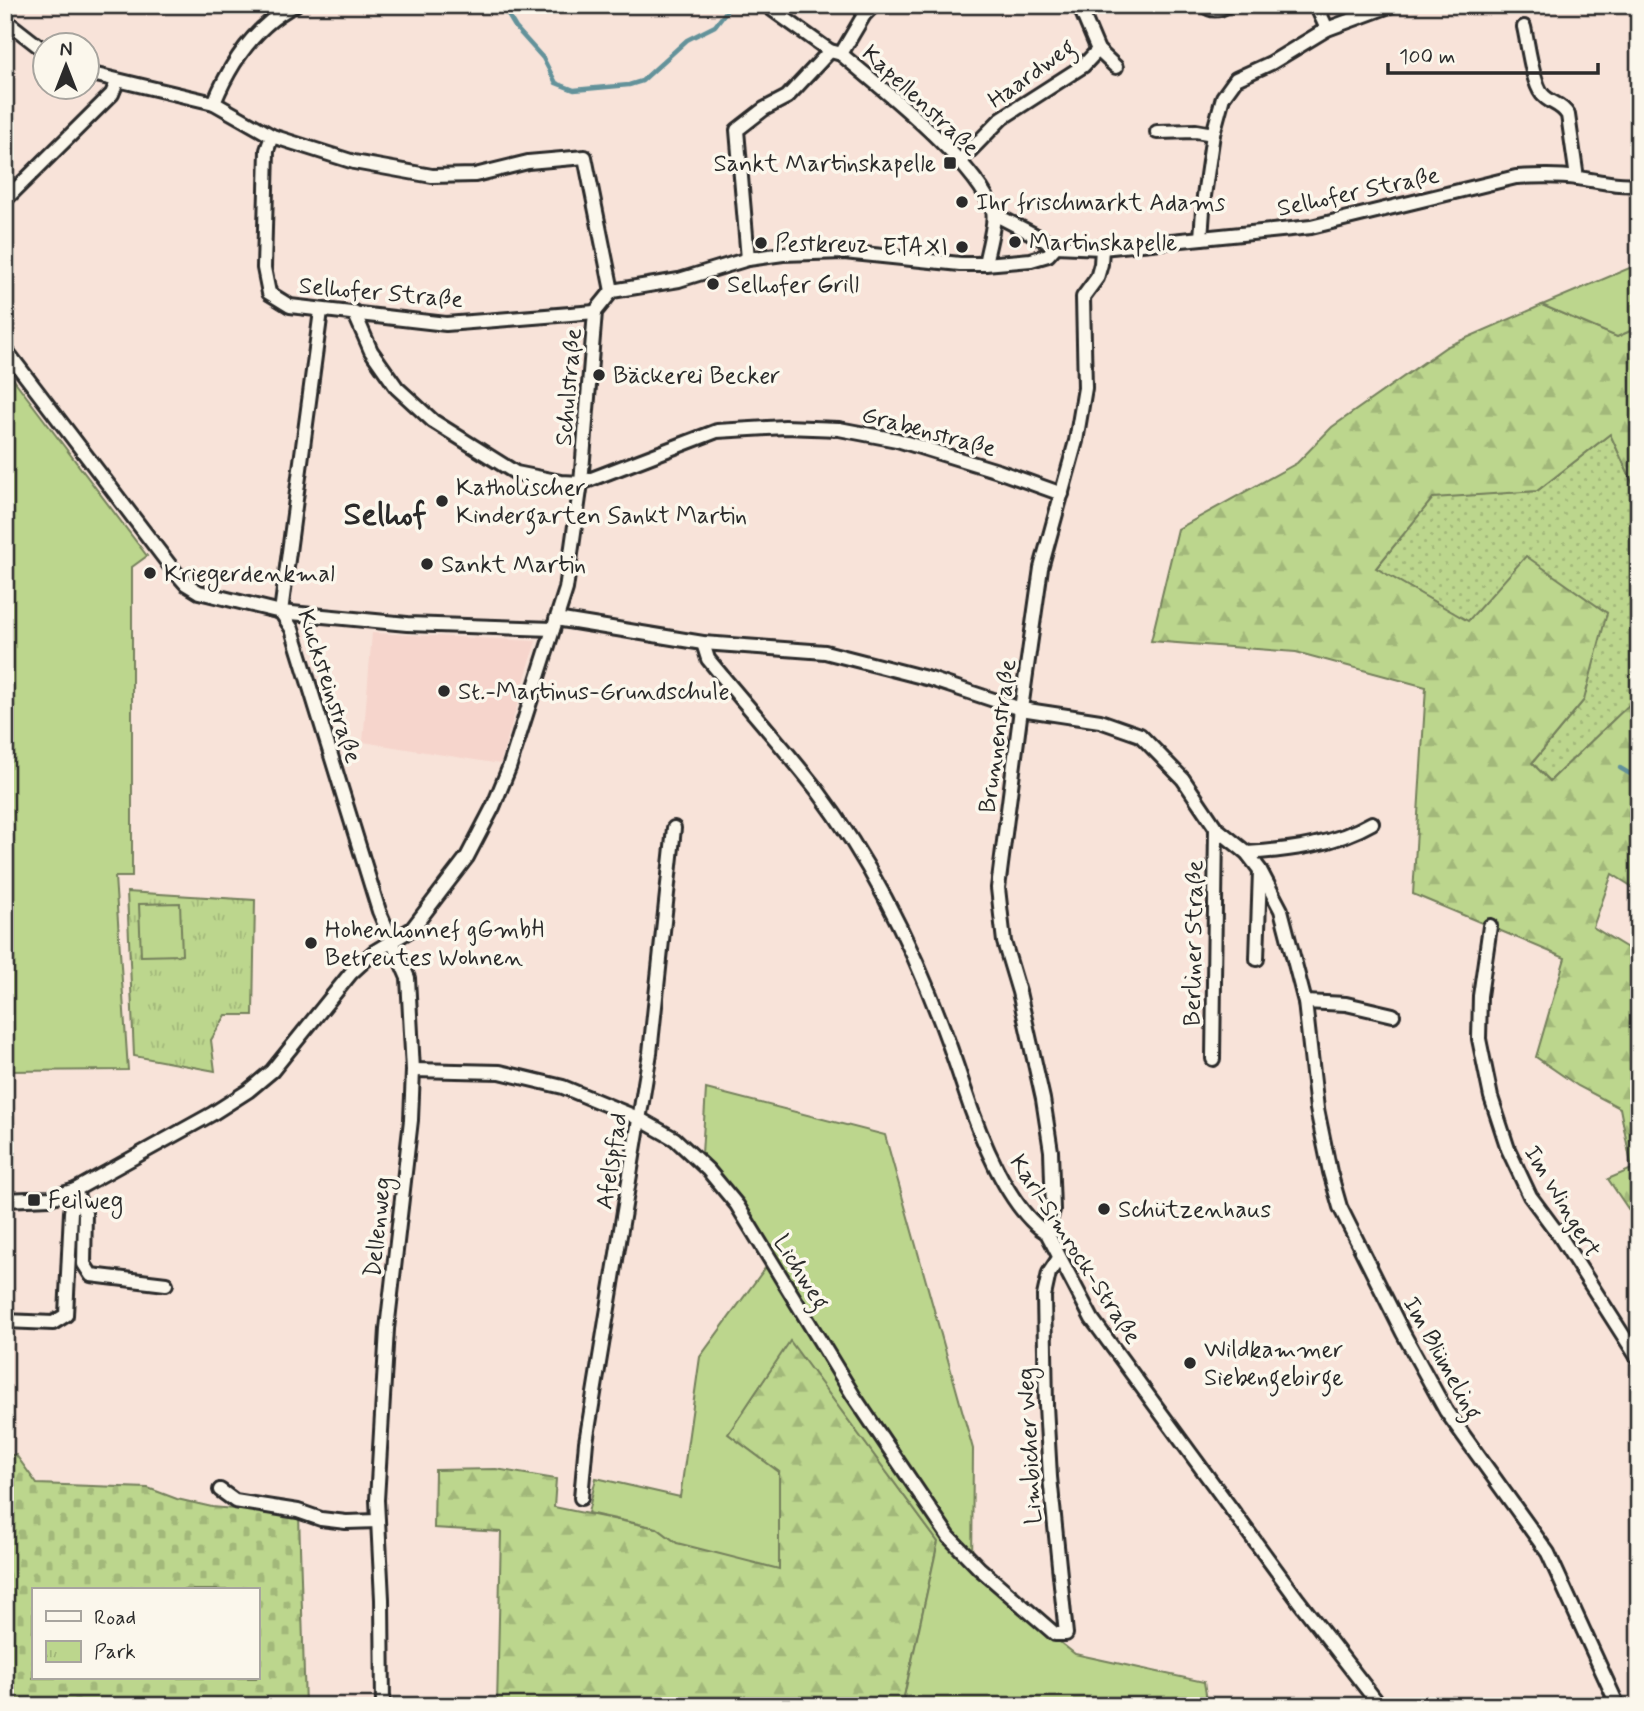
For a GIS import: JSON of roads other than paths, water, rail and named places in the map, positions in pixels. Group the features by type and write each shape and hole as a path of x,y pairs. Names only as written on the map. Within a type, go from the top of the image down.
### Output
{"street":[{"path":"214,103 224,77 258,32 295,5"},
{"name":"Kapellenstraße","path":"765,5 836,52 960,161 985,195 994,214"},
{"path":"748,259 737,130 764,109 787,97 836,52 874,5"},
{"name":"Haardweg","path":"1079,5 1098,50 1116,66"},
{"path":"1204,5 1220,10 1228,5"},
{"path":"1316,5 1327,29"},
{"path":"1201,238 1213,134 1223,97 1236,79 1271,63 1327,29 1388,6"},
{"path":"5,20 32,41"},
{"path":"1524,27 1539,91 1548,100 1562,106 1568,115 1577,178"},
{"name":"Haardweg","path":"960,161 1002,118 1083,66 1098,50"},
{"path":"102,77 214,103 272,136 354,162 432,176 475,175 528,162 585,157 612,292"},
{"path":"5,200 112,94 117,82"},
{"path":"1157,132 1196,131 1213,134"},
{"name":"Selhofer Straße","path":"272,136 267,150 264,268 269,293 290,306 446,324 595,312"},
{"name":"Selhofer Straße","path":"612,292 679,280 748,259 783,254 845,252 960,264 985,264 1031,260 1048,255 1056,246 1102,248 1311,227 1516,177 1577,178 1617,186 1639,184"},
{"path":"985,264 994,214 1056,246"},
{"name":"Brunnenstraße","path":"1047,1233 1053,1210 1049,1138 1043,1098 1019,992 1004,942 999,888 1041,568 1076,441 1084,388 1083,297 1097,278 1102,248"},
{"name":"Schulstraße","path":"75,1190 190,1127 248,1091 272,1071 351,972 374,952 412,929 467,857 493,807 509,768 566,589 581,483 595,312 612,292"},
{"name":"Kucksteinstraße","path":"321,311 281,612 292,629 360,852 391,942"},
{"path":"354,312 371,351 397,388 433,421 516,473 581,483"},
{"name":"Berliner Straße","path":"5,349 171,568 186,584 199,592 281,612 407,624 555,624 699,642 825,652 930,679 1021,709 1100,721 1140,735 1183,779 1216,828 1247,853"},
{"name":"Grabenstraße","path":"581,483 717,431 785,427 839,429 897,440 1062,494"},
{"name":"Karl-Simrock-Straße","path":"699,642 708,659 817,790 861,856 926,981 971,1111 990,1155 1019,1208 1035,1226 1047,1233 1092,1319 1306,1611 1380,1706"},
{"path":"1247,853 1322,844 1352,835 1372,823"},
{"name":"Afelspfad","path":"581,1498 586,1442 650,1053 674,828"},
{"name":"Berliner Straße","path":"1213,1059 1216,828"},
{"name":"Im Blümeling","path":"1247,853 1260,870 1282,910 1305,1002 1317,1109 1340,1206 1403,1333 1446,1411 1548,1553 1618,1706"},
{"path":"1257,959 1260,870"},
{"name":"Im Wingert","path":"1490,926 1480,996 1479,1039 1491,1097 1508,1149 1530,1196 1639,1360"},
{"name":"Dellenweg","path":"383,1706 377,1500 387,1329 411,1120 412,1070 408,978 400,956 391,942"},
{"path":"1305,1002 1346,1004 1393,1015"},
{"name":"Lichweg","path":"412,1070 500,1072 563,1087 638,1118 675,1139 708,1170 737,1205 853,1395 949,1537 979,1568 1055,1634 1066,1634"},
{"path":"5,1200 50,1198 75,1190"},
{"path":"75,1190 85,1213 84,1264 91,1275 166,1284"},
{"path":"5,1321 53,1323 66,1315 71,1212 75,1190"},
{"name":"Limbicher Weg","path":"1059,1258 1049,1273 1044,1296 1046,1405 1050,1477 1066,1634"},
{"path":"220,1490 234,1502 298,1511 321,1519 346,1522 378,1521"}],"waterway":[{"path":"502,5 516,28 543,58 556,83 574,90 629,85 642,81 687,40 715,26 731,5"},
{"path":"1620,768 1639,779"}],"place":[{"name":"Sankt Martinskapelle","path":"950,163"},
{"name":"Ihr frischmarkt Adams","path":"962,202"},
{"name":"Martinskapelle","path":"1015,242"},
{"name":"Pestkreuz","path":"761,243"},
{"name":"ETAXI","path":"962,247"},
{"name":"Selhofer Grill","path":"713,284"},
{"name":"Bäckerei Becker","path":"599,375"},
{"name":"Katholischer Kindergarten Sankt Martin","path":"442,501"},
{"name":"Sankt Martin","path":"427,564"},
{"name":"Kriegerdenkmal","path":"150,573"},
{"name":"St.-Martinus-Grundschule","path":"444,691"},
{"name":"Hohenhonnef gGmbH Betreutes Wohnen","path":"311,943"},
{"name":"Feilweg","path":"34,1200"},
{"name":"Schützenhaus","path":"1104,1209"},
{"name":"Wildkammer Siebengebirge","path":"1190,1363"}],"district":[{"name":"Selhof","path":"385,513"}]}
